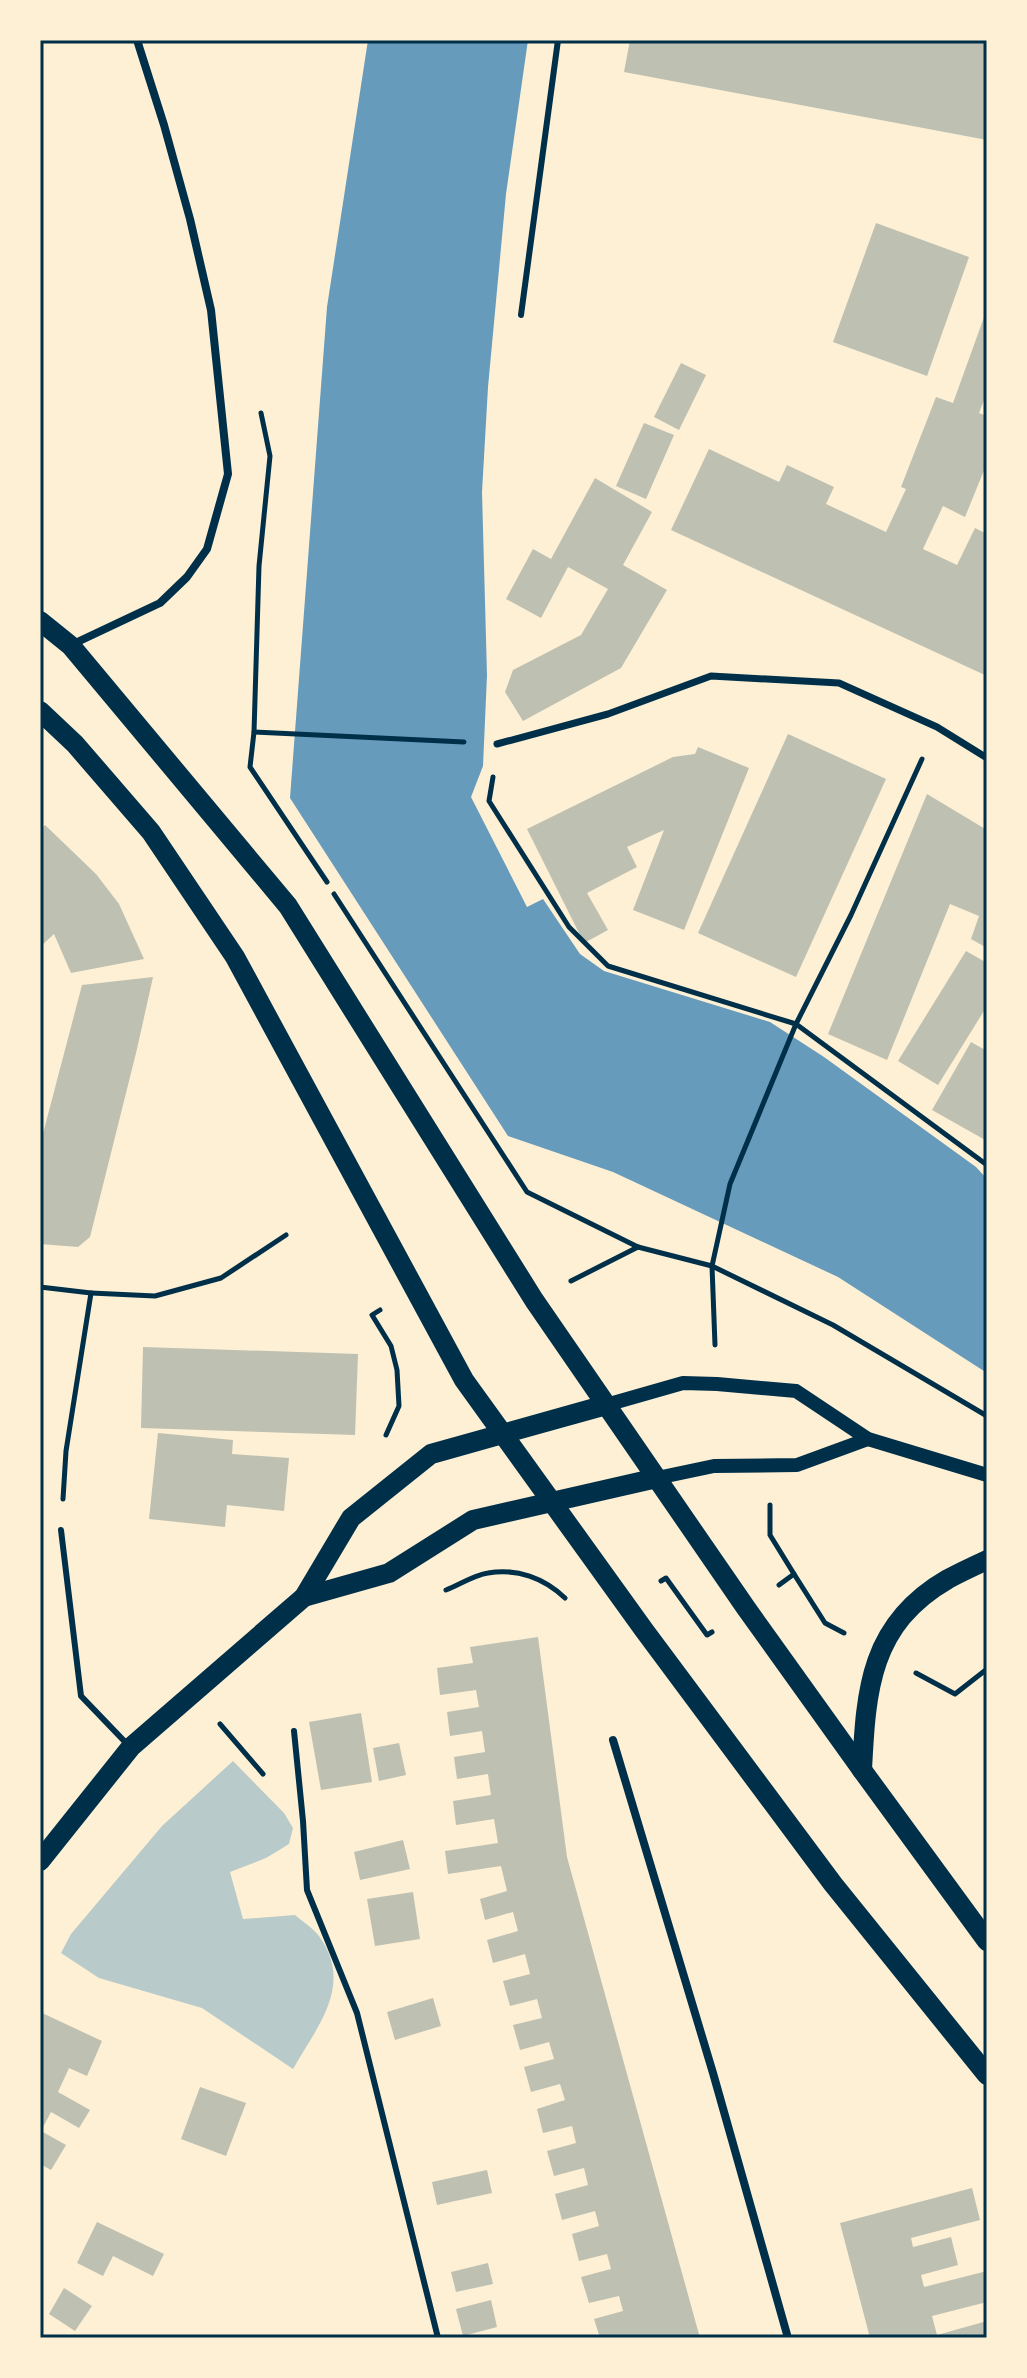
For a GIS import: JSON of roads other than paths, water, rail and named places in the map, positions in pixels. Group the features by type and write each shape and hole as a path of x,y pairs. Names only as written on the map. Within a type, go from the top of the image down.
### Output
{"main road":[{"path":"40,621 71,646 288,906 534,1300 862,1770 987,1941"},
{"path":"40,711 75,744 151,832 235,957 464,1380 644,1630 833,1884 987,2075"},
{"path":"40,1861 131,1747 304,1597 351,1518 431,1454 606,1405"},
{"path":"304,1597 389,1573 473,1520 657,1478"},
{"path":"862,1770 865,1707 878,1652 906,1611 946,1580 987,1560"}],"street":[{"path":"71,646 160,603 187,577 207,549 228,474 211,310 190,219 137,40"},
{"path":"497,744 608,714 711,676 839,683 937,727 987,758"},
{"path":"606,1405 683,1383 796,1391 868,1439 987,1475"},
{"path":"657,1478 714,1466 797,1465 868,1439"},
{"path":"613,1740 713,2073 788,2338"}],"lane":[{"path":"521,315 558,40"},
{"path":"61,1530 81,1696 131,1747"},
{"path":"294,1731 307,1890 357,2013 438,2338"}],"water":[{"path":"368,40 528,40 506,194 488,387 482,492 487,675 483,766 471,797 527,907 543,899 580,954 604,971 770,1022 824,1057 976,1167 987,1179 987,1373 838,1277 613,1172 508,1136 290,798 327,307"}]}
